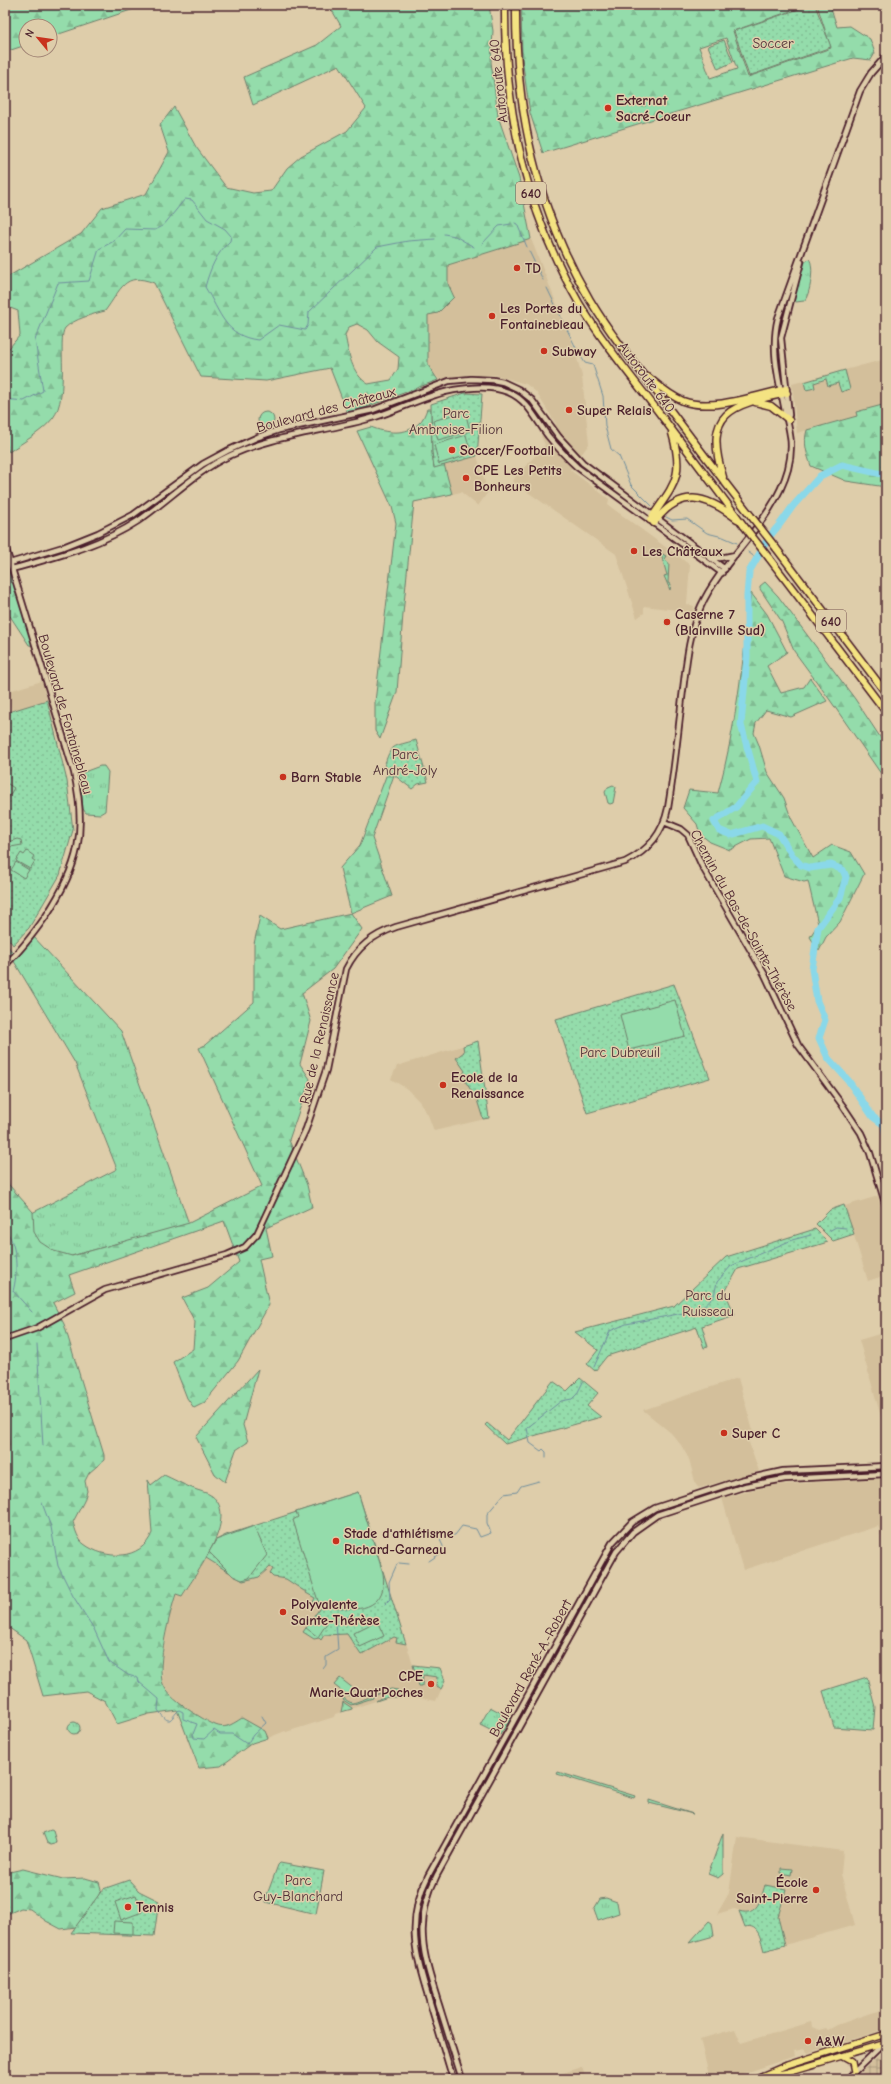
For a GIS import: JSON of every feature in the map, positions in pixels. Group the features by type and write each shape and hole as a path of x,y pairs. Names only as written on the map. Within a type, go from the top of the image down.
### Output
{"highway":[{"name":"Autoroute 640","path":"505,5 506,67 513,122 528,186 544,230 566,277 594,325 744,526 886,712"},
{"name":"Autoroute 640","path":"516,5 517,59 521,104 531,152 544,197 559,238 586,293 608,328 640,371 886,693"},
{"path":"640,371 673,396 694,404 718,404 784,392"},
{"path":"724,480 716,450 718,428 724,418 732,410 784,392"},
{"path":"754,402 771,406 789,420"},
{"path":"654,519 672,487 678,471 678,454 671,429"},
{"path":"654,519 666,508 677,502 700,499 716,504 744,526"}],"main road":[{"path":"755,2079 786,2065 884,2035"},
{"path":"755,2079 788,2072 885,2043"},
{"path":"841,2056 851,2061 854,2072"}],"street":[{"path":"664,822 672,785 691,637 702,605 735,555 774,501 783,484 790,456 789,420 784,392 781,338 804,250 860,91 871,73 886,56"},
{"name":"Boulevard des Châteaux","path":"10,563 63,547 98,533 133,515 203,464 258,437 280,430 373,410 406,399 433,387 461,379 496,380 521,390 533,401 559,437 577,458 654,519 724,571"},
{"name":"Boulevard des Châteaux","path":"12,569 65,554 97,542 137,521 199,473 230,456 281,437 375,417 440,394 465,388 494,388 519,398 556,446 572,463 704,552 724,571"},
{"name":"Boulevard de Fontainebleau","path":"5,546 74,772 80,796 81,818 76,853 62,890 23,947 5,965"},
{"path":"704,552 717,558 735,555"},
{"name":"Chemin du Bas-de-Sainte-Thérèse","path":"664,822 681,829 688,835 702,866 765,975 798,1045 844,1106 861,1133 870,1153 886,1206"},
{"name":"Rue de la Renaissance","path":"5,1339 41,1326 101,1292 230,1254 253,1240 287,1173 314,1109 326,1070 341,985 346,969 354,955 370,940 396,927 625,862 639,854 649,845 664,822"},
{"name":"Boulevard René-A.-Robert","path":"453,2079 416,1956 414,1931 419,1899 428,1876 612,1543 632,1522 655,1508 748,1478 789,1471 886,1466"},
{"name":"Boulevard René-A.-Robert","path":"462,2079 424,1954 422,1926 427,1899 439,1872 616,1552 633,1532 657,1515 746,1486 789,1478 886,1474"},
{"path":"847,2079 885,2043 884,2035"}],"shaded area":[{"path":"531,239 574,348 582,376 589,444 570,470 609,499 608,505 690,565 687,604 694,606 693,612 644,606 644,613 637,618 616,554 512,481 545,445 541,436 556,424 536,392 526,384 495,375 439,379 428,365 428,315 454,297 448,284 448,265"},
{"path":"886,359 886,404 857,412 857,416 797,433 792,384"},
{"name":"CPE Les Petits Bonheurs","path":"477,456 488,492 478,506 461,492 452,494 444,464"},
{"path":"42,681 47,700 12,711 6,692"},
{"name":"Ecole de la Renaissance","path":"478,1041 489,1118 434,1131 428,1115 419,1101 407,1089 391,1079 397,1066"},
{"path":"878,1196 886,1219 886,1275 868,1281 845,1206"},
{"path":"886,1332 886,1434 859,1340"},
{"path":"738,1378 753,1431 746,1434 759,1471 699,1488 696,1485 689,1459 681,1445 671,1433 643,1410"},
{"path":"886,1478 886,1551 878,1526 743,1570 722,1498 774,1485"},
{"name":"Polyvalente Sainte-Thérèse","path":"358,1492 413,1665 440,1668 445,1681 436,1701 416,1697 388,1697 335,1714 334,1717 286,1732 285,1731 268,1738 265,1731 217,1727 179,1704 163,1684 162,1660 168,1618 176,1593 182,1596 216,1540"},
{"name":"École Saint-Pierre","path":"737,1837 843,1851 841,1874 855,1925 785,1945 778,1917 784,1898 765,1885 760,1903 754,1909 745,1912 734,1909 717,1914 729,1893"},
{"path":"886,2008 886,2029 807,2053 804,2049 794,2051 795,2056 726,2079 710,2079 700,2039 735,2029 741,2043 811,2022 812,2027 819,2030 826,2028 828,2030 837,2025"},
{"path":"886,2049 886,2079 868,2079 861,2072"},
{"path":"582,2067 586,2079 544,2079"}],"green space":[{"path":"5,5 146,5 58,34 58,18 18,18 18,48 5,52"},
{"path":"329,5 489,5 493,31 491,62 498,116 519,178 531,239 448,265 448,284 454,297 438,313 428,315 428,365 438,380 348,414 330,368 266,381 201,377 154,283 136,279 124,285 105,311 78,319 65,328 62,343 61,396 58,408 49,423 9,452 5,444 5,353 20,335 18,311 5,306 5,276 9,276 81,234 102,208 146,194 169,152 160,125 174,107 196,147 226,187 253,193 271,191 287,168 301,156 347,131 366,108 339,65 253,105 244,77 317,45 341,26","holes":["357,324 368,330 378,342 399,357 398,369 391,380 368,384 362,380 354,369 345,335 349,327"]},
{"name":"Externat Sacré-Coeur","path":"521,5 808,5 733,31 748,77 831,48 817,5 830,5 837,27 850,26 870,39 875,53 871,60 853,58 543,153 530,113 522,58","holes":["726,38 737,69 710,78 699,47"]},
{"name":"Soccer","path":"811,5 815,5 831,47 749,76 734,31"},
{"path":"724,40 733,62 718,69 708,46"},
{"path":"809,259 812,267 812,274 808,293 804,301 796,302 794,299 795,295 805,262"},
{"path":"845,370 850,389 841,392 838,383 828,386 826,379 814,383 815,388 806,390 804,382"},
{"name":"Parc Ambroise-Filion","path":"465,393 482,394 477,456 434,468 432,452 431,404"},
{"path":"886,404 886,487 846,481 811,466 805,444 807,430 857,416 856,412"},
{"path":"427,409 431,409 432,452 434,467 444,464 452,494 414,502 397,692 380,739 375,731 375,702 396,523 392,507 357,431 371,427 389,432 402,432 414,427 420,422"},
{"name":"Soccer/Football","path":"465,411 470,431 438,440 433,421"},
{"path":"263,412 269,412 274,417 272,426 269,428 263,428 258,423 258,417"},
{"name":"Soccer/Football","path":"466,435 471,454 439,464 434,445"},
{"path":"5,536 36,646 29,645 10,616 5,616"},
{"path":"657,551 666,556 664,559 669,563 668,583 671,584 670,590 664,576 667,575 661,554 658,554"},
{"path":"765,582 778,596 855,699 886,746 886,781 794,651 782,622 760,589 760,586"},
{"path":"751,593 767,614 787,652 767,666 781,693 804,687 810,678 827,701 791,717 766,710 756,723 754,733 767,772 784,798 791,818 813,858 832,845 851,852 864,874 840,922 826,937 819,951 810,937 818,924 808,881 804,882 784,876 769,838 751,839 730,850 710,842 700,834 697,824 683,808 689,790 718,793 730,744 742,669"},
{"path":"47,700 67,781 73,830 60,875 29,928 13,945 5,934 5,713"},
{"name":"Parc André-Joly","path":"416,740 428,782 418,784 412,789 384,767 391,750 394,747"},
{"path":"104,766 108,772 105,811 100,814 86,813 83,809 80,777 84,772"},
{"path":"388,771 394,775 372,838 392,896 351,913 340,868 360,845"},
{"path":"5,782 14,788 8,798 5,796"},
{"path":"613,785 616,787 613,803 610,804 608,803 605,792 608,787"},
{"path":"17,839 21,840 22,845 5,848 5,843"},
{"path":"27,851 34,856 32,859 35,861 30,869 16,861 21,853 24,855"},
{"path":"16,862 29,870 24,878 11,870"},
{"path":"351,913 362,929 333,969 302,993 311,1021 300,1064 310,1079 289,1140 307,1185 312,1207 266,1228 272,1256 259,1259 269,1305 238,1361 204,1403 194,1408 187,1398 173,1362 193,1349 195,1322 182,1298 208,1288 239,1262 224,1221 69,1275 75,1292 53,1303 64,1324 104,1455 104,1460 89,1473 85,1481 87,1491 84,1501 73,1522 80,1540 92,1549 112,1555 122,1555 140,1549 147,1542 152,1533 148,1480 151,1485 164,1475 212,1496 219,1505 221,1518 218,1531 205,1561 182,1596 176,1594 170,1613 162,1652 161,1676 163,1684 170,1695 186,1708 208,1722 222,1727 231,1725 242,1718 265,1731 268,1738 252,1743 221,1766 199,1768 177,1710 149,1714 117,1724 105,1701 86,1691 43,1696 26,1640 8,1627 5,1620 5,1461 9,1445 5,1390 5,1167 9,1185 33,1212 34,1232 40,1242 54,1251 72,1256 189,1223 262,1186 199,1048 205,1045 254,1002 254,944 260,916 280,929"},
{"path":"32,935 121,1031 189,1224 5,1274 5,1227 117,1169 75,1063 12,958"},
{"path":"5,942 13,953 5,959"},
{"name":"Parc Dubreuil","path":"674,984 710,1078 587,1113 556,1019"},
{"path":"675,1000 685,1036 629,1050 620,1015"},
{"path":"478,1041 489,1118 483,1119 477,1100 462,1076 465,1071 456,1058 464,1052 463,1046"},
{"path":"844,1205 854,1234 833,1241 816,1224 830,1210"},
{"name":"Parc du Ruisseau","path":"815,1229 828,1242 738,1269 725,1292 735,1315 702,1326 708,1347 704,1348 697,1327 607,1356 595,1371 587,1364 598,1350 575,1332 674,1306 726,1257"},
{"path":"258,1369 243,1425 248,1442 236,1450 225,1482 215,1474 196,1437"},
{"path":"580,1378 598,1393 587,1406 601,1417 505,1444 485,1425 487,1423 507,1440 553,1381 567,1391"},
{"path":"358,1492 406,1644 396,1642 397,1638 394,1637 361,1655 347,1634 324,1635 321,1640 319,1638 314,1639 303,1632 322,1605 318,1602 314,1604 313,1602 315,1598 306,1593 307,1591 304,1591 286,1579 273,1577 270,1574 273,1569 270,1567 259,1577 243,1581 206,1558 216,1540 226,1535"},
{"name":"Stade d'athlétisme Richard-Garneau","path":"358,1492 383,1573 383,1584 381,1593 377,1600 371,1605 364,1608 346,1609 326,1605 318,1601 293,1520 298,1517 296,1512"},
{"path":"254,1526 267,1555 249,1578 242,1580 233,1576 209,1552 216,1540"},
{"path":"315,1614 327,1623 318,1637 306,1628"},
{"path":"377,1621 384,1636 360,1647 353,1633"},
{"path":"413,1665 440,1668 445,1681 441,1689 436,1687 437,1677 423,1675 422,1686 419,1686"},
{"path":"867,1677 875,1707 873,1730 834,1727 823,1691"},
{"path":"340,1678 354,1689 348,1696 334,1685"},
{"path":"391,1689 398,1690 404,1697 388,1697 376,1701 382,1697 381,1693 373,1696 373,1698 351,1705 343,1700 344,1698 352,1703"},
{"path":"343,1702 352,1708 352,1709 341,1712"},
{"path":"490,1707 511,1718 500,1735 480,1725"},
{"path":"72,1722 76,1722 80,1728 76,1734 72,1734 68,1730 68,1726"},
{"path":"558,1772 635,1796 634,1798 557,1774"},
{"path":"649,1800 693,1814 649,1803"},
{"path":"51,1830 53,1831 56,1841 55,1844 51,1845 47,1843 43,1833"},
{"path":"723,1833 723,1874 718,1878 708,1874"},
{"name":"Parc Guy-Blanchard","path":"280,1863 324,1871 316,1914 266,1902 265,1900"},
{"path":"781,1868 792,1869 791,1875 781,1873"},
{"path":"23,1869 63,1879 85,1878 99,1882 101,1889 97,1900 76,1927 61,1929 46,1921 30,1909 21,1908 5,1915 5,1873"},
{"path":"129,1880 139,1891 159,1901 154,1936 71,1933 103,1889"},
{"path":"765,1885 786,1889 778,1917 785,1945 764,1951 759,1934 750,1926 745,1927 739,1911 745,1912 755,1909 760,1901"},
{"name":"Tennis","path":"136,1895 142,1912 121,1920 115,1902"},
{"path":"606,1898 617,1902 619,1913 598,1920 594,1909 600,1899"},
{"path":"114,1921 133,1922 133,1934 113,1933"},
{"path":"709,1921 712,1923 714,1936 689,1943"}],"waterway":[{"path":"5,399 24,401 43,391 35,340 58,283 89,281 99,249 114,241 125,229 155,230 163,226 185,199 192,200 207,219 225,229 231,236 230,241 214,262 205,287 225,322 238,334 247,338 258,340 279,325 305,330 308,325 309,312 377,247 408,241 435,239"},
{"path":"515,223 517,224 527,247"},
{"path":"482,244 499,226 511,224"},
{"path":"444,234 455,236 474,247"},
{"path":"529,251 543,280"},
{"path":"547,288 577,350"},
{"path":"580,355 585,363 593,365 603,396 605,426 611,449 619,456 631,485 652,506"},
{"path":"886,475 842,465 820,476 793,506 769,537 749,572 747,596 747,657 741,725 757,782 736,807 714,821 719,830 731,835 762,826 779,834 792,855 801,865 810,868 831,865 843,870 846,877 840,898 818,928 812,969 817,1001 825,1020 819,1038 828,1058 848,1080 873,1117 884,1125 886,1135"},
{"path":"666,517 672,520 687,519 707,533 723,537 737,543"},
{"path":"748,552 756,558"},
{"path":"829,1231 836,1227 846,1228"},
{"path":"5,1229 15,1251 16,1276 13,1291 32,1312"},
{"path":"594,1367 610,1331 626,1324 699,1310 714,1296 717,1282 731,1266 792,1240 811,1235"},
{"path":"37,1344 43,1446"},
{"path":"546,1458 546,1452 543,1449 541,1451 530,1443 527,1428 561,1401 572,1399 577,1394 583,1382"},
{"path":"429,1561 441,1553 443,1546 440,1540 446,1535 455,1535 462,1526 476,1529 480,1537 491,1533 487,1523 487,1514 504,1494 517,1492 521,1486 539,1481"},
{"path":"42,1503 51,1527 58,1566 73,1596 94,1629 109,1662 128,1675 138,1678 139,1682 159,1699 158,1710 166,1719 170,1720 179,1710 183,1712 183,1719 197,1724 193,1734 194,1738 204,1739 214,1730 220,1734 232,1734 247,1744 253,1735 266,1723 262,1716"},
{"path":"385,1604 390,1599 389,1582 397,1564 409,1564"},
{"path":"323,1669 326,1665 326,1657 338,1650 336,1622 352,1615"}],"place":[{"name":"Externat Sacré-Coeur","path":"608,108"},
{"name":"TD","path":"517,268"},
{"name":"Les Portes du Fontainebleau","path":"492,316"},
{"name":"Subway","path":"544,351"},
{"name":"Super Relais","path":"569,410"},
{"name":"Soccer/Football","path":"452,450"},
{"name":"CPE Les Petits Bonheurs","path":"466,478"},
{"name":"Les Châteaux","path":"634,551"},
{"name":"Caserne 7 (Blainville Sud)","path":"667,622"},
{"name":"Barn Stable","path":"283,777"},
{"name":"Ecole de la Renaissance","path":"443,1085"},
{"name":"Super C","path":"724,1433"},
{"name":"Stade d'athlétisme Richard-Garneau","path":"336,1541"},
{"name":"Polyvalente Sainte-Thérèse","path":"283,1612"},
{"name":"CPE Marie-Quat'Poches","path":"431,1684"},
{"name":"École Saint-Pierre","path":"816,1890"},
{"name":"Tennis","path":"128,1907"},
{"name":"A&W","path":"808,2041"}]}
